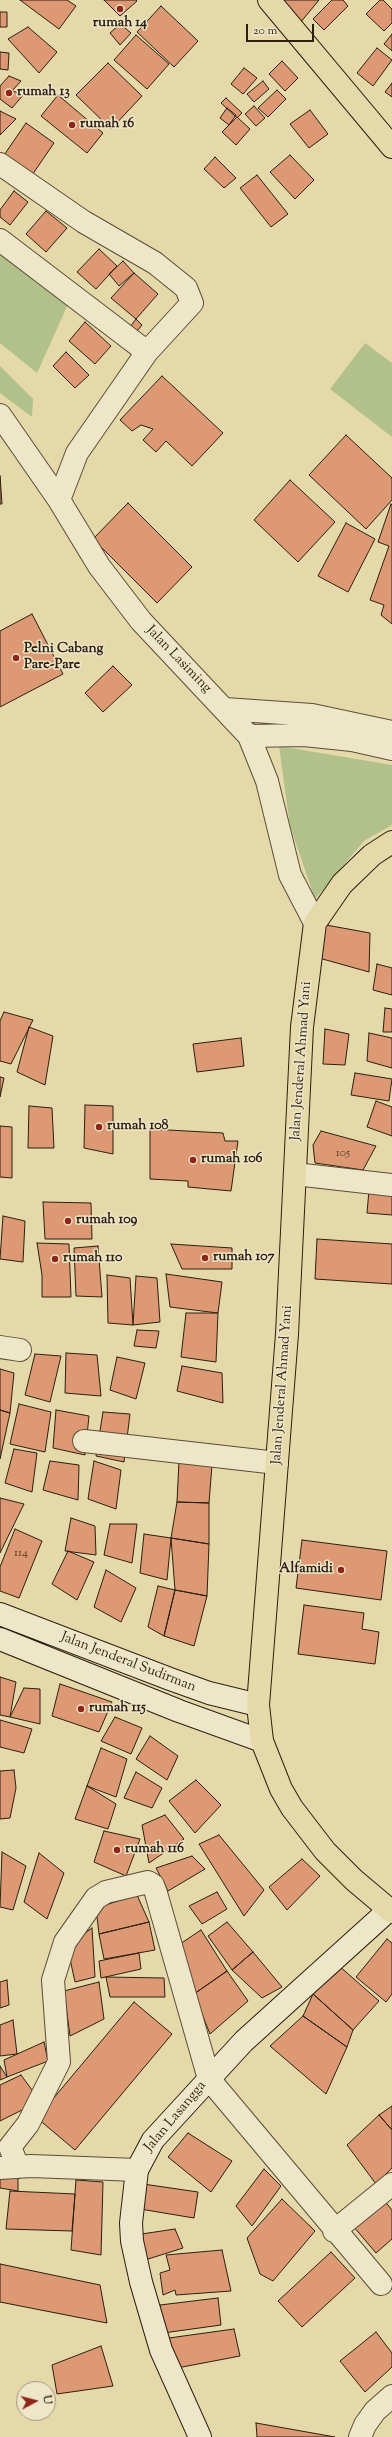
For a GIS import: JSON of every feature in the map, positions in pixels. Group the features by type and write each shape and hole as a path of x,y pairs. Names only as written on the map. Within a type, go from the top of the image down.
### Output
{"highway":[{"path":"269,0 392,147"},
{"name":"Jalan Jenderal Ahmad Yani","path":"391,1911 354,1880 325,1851 303,1823 281,1789 262,1742 258,1705 280,1440 287,1334 302,1027 315,923 342,884 372,855 392,842"}],"street":[{"path":"0,164 84,222 155,264 186,288 192,303 147,352 77,453 59,500"},
{"path":"0,240 147,352"},
{"name":"Jalan Lasiming","path":"0,415 59,500 99,566 141,621 249,736 267,781 290,875 315,923"},
{"path":"225,709 312,715 392,732"},
{"path":"249,736 304,735 352,740 392,749"},
{"path":"295,1174 392,1185"},
{"path":"84,1440 277,1463"},
{"name":"Jalan Jenderal Sudirman","path":"0,1614 176,1682 209,1693 258,1705"},
{"name":"Jalan Jenderal Sudirman","path":"0,1639 178,1711 262,1742"},
{"path":"137,2170 9,2168 10,2146 28,2124 59,2062 53,1980 65,1942 96,1898 106,1892 148,1882 155,1887 209,2079 334,2231 381,2284"},
{"name":"Jalan Lasangga","path":"200,2437 161,2350 141,2282 132,2241 130,2223 137,2170 153,2140 244,2041 391,1911"},
{"path":"334,2231 392,2184"},
{"path":"360,2437 365,2425 375,2411 392,2396"}],"green space":[{"path":"0,249 69,302 37,373 0,343"},
{"path":"365,343 392,363 392,437 330,389"},
{"path":"0,366 33,399 32,417 0,393"},
{"path":"279,746 392,765 392,825 364,841 315,899 290,826"}],"building":[{"path":"20,0 67,0 76,6 59,29"},
{"name":"rumah 14","path":"104,0 136,0 137,1 120,16"},
{"path":"277,0 319,0 300,23"},
{"path":"332,0 343,0 348,6 324,30 313,19"},
{"path":"380,0 383,0 392,9 392,23 384,31 366,14"},
{"path":"161,6 198,41 174,67 137,32"},
{"path":"0,12 7,12 7,27 0,27"},
{"path":"120,24 131,33 120,45 110,33"},
{"path":"28,27 57,52 39,73 8,39"},
{"path":"392,34 392,51 384,44"},
{"path":"136,35 169,64 147,89 114,60"},
{"path":"377,48 392,60 373,86 357,73"},
{"path":"0,52 9,53 8,70 0,69"},
{"path":"282,61 298,78 285,91 269,74"},
{"path":"108,63 142,96 111,129 76,95"},
{"path":"244,68 257,78 243,94 231,84"},
{"name":"rumah 13","path":"9,76 21,81 12,91 24,94 12,108 0,99 0,86"},
{"path":"263,81 269,89 254,102 247,94"},
{"path":"392,83 392,97 385,92"},
{"path":"277,90 286,99 268,117 258,108"},
{"name":"rumah 16","path":"58,95 103,133 87,153 41,116"},
{"path":"226,98 242,113 237,118 221,103"},
{"path":"254,106 265,118 256,126 245,114"},
{"path":"227,108 236,115 229,125 220,118"},
{"path":"310,110 328,134 309,148 290,124"},
{"path":"0,111 16,119 0,135"},
{"path":"237,117 250,129 236,145 222,132"},
{"path":"26,123 54,143 28,181 0,161"},
{"path":"290,155 314,180 295,199 270,172"},
{"path":"215,157 236,178 224,188 204,169"},
{"path":"257,175 288,214 271,227 240,188"},
{"path":"14,191 28,202 10,225 0,217 0,210"},
{"path":"46,211 67,228 46,252 26,234"},
{"path":"99,249 117,266 96,289 77,272"},
{"path":"123,261 134,273 119,286 109,274"},
{"path":"134,273 158,294 136,319 111,298"},
{"path":"136,319 142,325 133,336 127,331"},
{"path":"85,322 111,346 95,364 69,341"},
{"path":"66,352 89,375 75,388 53,366"},
{"path":"162,376 223,433 192,466 166,441 156,452 143,440 153,429 141,425 132,431 120,420"},
{"path":"346,435 392,478 392,500 366,529 309,475"},
{"path":"0,476 2,504 0,504"},
{"path":"290,480 335,522 298,562 254,520"},
{"path":"128,503 192,567 157,603 93,539"},
{"path":"391,504 392,624 381,615 384,605 370,600 389,546 378,542"},
{"path":"346,523 375,539 348,592 318,576"},
{"path":"32,614 63,674 0,707 0,631"},
{"path":"113,666 132,685 103,712 85,693"},
{"path":"326,925 370,933 369,972 319,958"},
{"path":"377,964 392,968 392,995 373,990"},
{"path":"385,1008 392,1009 392,1032 383,1032"},
{"path":"4,1012 33,1020 11,1064 0,1061 0,1021"},
{"path":"29,1027 53,1036 45,1085 17,1072"},
{"path":"325,1029 349,1034 345,1065 323,1064"},
{"path":"369,1033 392,1038 392,1068 367,1061"},
{"path":"241,1038 244,1066 197,1072 193,1044"},
{"path":"355,1073 392,1079 389,1101 351,1095"},
{"path":"0,1077 4,1078 0,1097"},
{"path":"376,1101 392,1107 392,1136 367,1127"},
{"name":"rumah 108","path":"85,1105 113,1106 113,1154 84,1148"},
{"path":"29,1106 52,1108 54,1148 28,1148"},
{"path":"0,1126 12,1127 12,1178 0,1177"},
{"name":"rumah 106","path":"150,1129 223,1133 225,1141 238,1141 231,1191 188,1187 188,1181 150,1179"},
{"path":"321,1131 376,1146 363,1170 315,1163 313,1145"},
{"path":"369,1190 392,1192 392,1215 367,1213"},
{"name":"rumah 109","path":"43,1202 91,1203 92,1239 45,1239"},
{"path":"3,1216 25,1221 23,1262 0,1259"},
{"path":"317,1239 392,1244 392,1284 315,1279"},
{"name":"rumah 110","path":"37,1243 69,1244 71,1297 42,1297 42,1275"},
{"name":"rumah 107","path":"171,1244 232,1248 232,1269 182,1269"},
{"path":"98,1246 102,1297 76,1296 74,1248"},
{"path":"166,1274 222,1282 218,1313 170,1307"},
{"path":"107,1275 130,1278 133,1325 108,1323"},
{"path":"136,1276 157,1278 160,1322 133,1325"},
{"path":"186,1313 218,1313 216,1362 181,1357"},
{"path":"137,1330 159,1331 156,1348 134,1346"},
{"path":"66,1353 97,1355 101,1396 65,1393"},
{"path":"35,1354 61,1356 50,1402 25,1395"},
{"path":"117,1357 145,1363 136,1399 110,1390"},
{"path":"182,1366 222,1373 223,1403 177,1391"},
{"path":"0,1369 14,1373 10,1413 0,1410"},
{"path":"19,1404 51,1412 45,1452 10,1444"},
{"path":"0,1410 10,1413 0,1459"},
{"path":"56,1410 89,1416 85,1455 53,1448"},
{"path":"103,1412 130,1414 124,1462 96,1456"},
{"path":"14,1449 37,1453 32,1492 5,1483"},
{"path":"50,1461 79,1465 78,1500 43,1490"},
{"path":"94,1461 121,1470 116,1509 88,1499"},
{"path":"179,1461 212,1465 209,1503 177,1502"},
{"path":"0,1498 24,1504 0,1553"},
{"path":"177,1502 209,1503 209,1544 171,1538"},
{"path":"71,1518 95,1526 96,1555 65,1551"},
{"path":"110,1524 137,1524 132,1563 104,1555"},
{"path":"15,1529 42,1541 19,1598 0,1591 0,1567"},
{"path":"144,1534 171,1538 167,1580 140,1573"},
{"path":"171,1538 209,1544 207,1596 175,1590"},
{"name":"Alfamidi","path":"302,1540 387,1551 381,1600 296,1588"},
{"path":"68,1551 94,1562 77,1600 52,1584"},
{"path":"106,1570 136,1588 121,1622 94,1607"},
{"path":"158,1586 175,1590 164,1636 148,1627"},
{"path":"175,1590 207,1596 194,1646 164,1636"},
{"path":"304,1605 364,1613 362,1629 379,1632 375,1664 298,1654"},
{"path":"0,1677 16,1682 10,1717 0,1715"},
{"name":"rumah 115","path":"60,1684 112,1702 99,1732 52,1716"},
{"path":"24,1688 40,1689 40,1724 10,1717"},
{"path":"115,1717 142,1728 131,1754 101,1741"},
{"path":"0,1720 32,1729 24,1753 0,1747"},
{"path":"150,1736 178,1756 167,1780 136,1759"},
{"path":"101,1748 127,1759 116,1797 87,1786"},
{"path":"14,1770 16,1788 10,1818 0,1819 0,1771"},
{"path":"136,1772 162,1788 152,1808 124,1798"},
{"path":"196,1780 221,1805 195,1833 169,1801"},
{"path":"87,1786 116,1804 108,1829 75,1819"},
{"path":"165,1815 184,1839 149,1863 142,1825"},
{"name":"rumah 116","path":"104,1831 140,1839 126,1876 94,1862"},
{"path":"219,1835 264,1890 244,1916 199,1844"},
{"path":"2,1852 26,1866 13,1910 0,1907"},
{"path":"39,1853 64,1873 47,1919 24,1902"},
{"path":"192,1856 205,1869 168,1891 156,1868"},
{"path":"302,1859 320,1876 287,1910 269,1887"},
{"path":"217,1892 227,1909 202,1924 189,1906"},
{"path":"137,1895 149,1922 99,1934 96,1908"},
{"path":"149,1922 155,1950 104,1959 99,1934"},
{"path":"227,1922 253,1952 232,1970 208,1936"},
{"path":"92,1928 95,1977 75,1982 70,1959 78,1938"},
{"path":"201,1930 227,1971 194,1994 180,1944"},
{"path":"387,1939 392,1943 392,1994 386,2002 356,1977"},
{"path":"253,1952 282,1987 262,1998 232,1970"},
{"path":"139,1953 141,1969 101,1978 99,1961"},
{"path":"338,1965 379,2001 353,2030 313,1994"},
{"path":"227,1971 248,2001 210,2034 194,1994"},
{"path":"106,1977 164,1978 165,1997 110,1997"},
{"path":"7,1980 9,2005 0,2008 0,1982"},
{"path":"99,1982 104,2019 70,2036 64,1991"},
{"path":"313,1994 353,2030 347,2047 303,2016"},
{"path":"134,2002 172,2034 75,2150 37,2118"},
{"path":"303,2016 347,2047 326,2094 270,2046"},
{"path":"13,2020 17,2054 0,2056 0,2025"},
{"path":"44,2042 48,2061 7,2077 4,2060"},
{"path":"0,2066 7,2077 0,2080"},
{"path":"21,2075 40,2101 0,2121 0,2085"},
{"path":"392,2106 392,2130 379,2115"},
{"path":"379,2115 392,2130 392,2168 376,2184 347,2145"},
{"path":"188,2133 232,2161 211,2192 168,2157"},
{"path":"0,2165 18,2167 18,2191 0,2188"},
{"path":"264,2169 281,2186 252,2226 236,2206"},
{"path":"76,2180 103,2182 101,2255 71,2250"},
{"path":"143,2184 198,2192 194,2218 140,2209"},
{"path":"10,2191 75,2194 72,2231 6,2229"},
{"path":"282,2199 315,2231 273,2281 260,2274 247,2238"},
{"path":"383,2199 392,2210 392,2239 376,2253 353,2226"},
{"path":"175,2229 183,2248 145,2260 135,2235"},
{"path":"222,2250 231,2291 176,2295 175,2290 163,2295 160,2273 170,2270 166,2255"},
{"path":"331,2252 355,2278 302,2327 278,2301"},
{"path":"0,2264 100,2285 107,2323 0,2302"},
{"path":"218,2298 221,2325 163,2333 160,2305"},
{"path":"234,2329 240,2356 177,2368 169,2338"},
{"path":"376,2332 392,2353 392,2367 365,2392 340,2361"},
{"path":"101,2346 113,2386 57,2394 56,2381 55,2381 52,2365"},
{"path":"256,2423 335,2437 257,2437"}],"place":[{"name":"rumah 14","path":"120,9"},
{"name":"rumah 13","path":"9,93"},
{"name":"rumah 16","path":"72,125"},
{"name":"Pelni Cabang Pare-Pare","path":"16,658"},
{"name":"rumah 108","path":"99,1127"},
{"name":"rumah 106","path":"193,1160"},
{"name":"rumah 109","path":"68,1221"},
{"name":"rumah 107","path":"205,1258"},
{"name":"rumah 110","path":"55,1259"},
{"name":"Alfamidi","path":"341,1570"},
{"name":"rumah 115","path":"81,1709"},
{"name":"rumah 116","path":"117,1850"}]}
